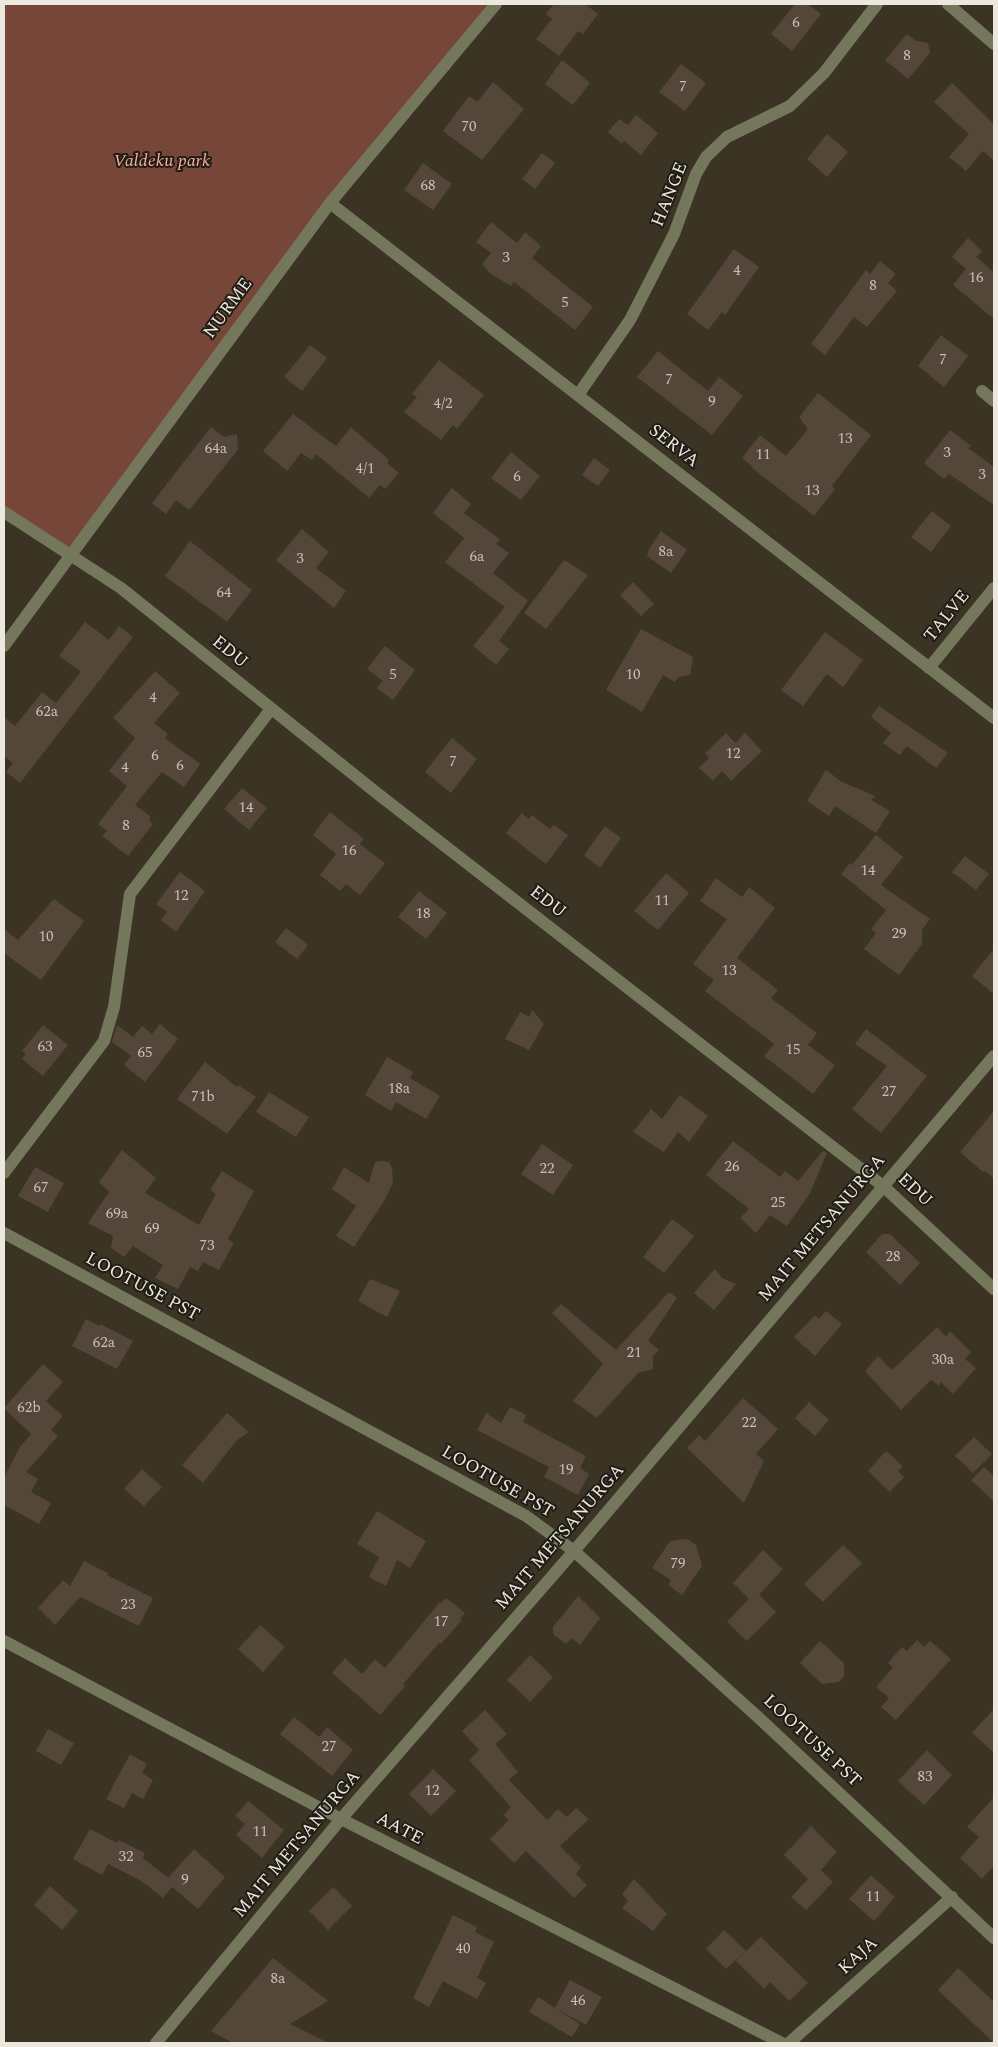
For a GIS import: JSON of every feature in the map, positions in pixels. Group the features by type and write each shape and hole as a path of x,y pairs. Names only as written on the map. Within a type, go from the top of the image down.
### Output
{"street":[{"name":"NURME","path":"4,646 330,203 496,4"},
{"name":"HANGE","path":"578,395 630,320 674,234 696,174 706,157 728,137 790,106 824,73 877,4"},
{"path":"948,4 994,44"},
{"name":"SERVA","path":"330,203 994,718"},
{"path":"982,392 994,401"},
{"name":"EDU","path":"4,512 120,588 271,709 883,1186 994,1290"},
{"name":"TALVE","path":"929,668 994,588"},
{"path":"4,1173 104,1041 114,1007 130,894 271,709"},
{"name":"MAIT METSANURGA","path":"156,2043 341,1820 574,1551 994,1056"},
{"name":"LOOTUSE PST","path":"4,1233 526,1516 574,1551 759,1718 994,1938"},
{"name":"AATE","path":"4,1641 341,1820 782,2043"},
{"name":"KAJA","path":"789,2043 952,1897"}],"green space":[{"name":"Valdeku park","path":"4,4 496,4 330,203 69,556 4,512"}],"building":[{"path":"554,4 585,4 598,14 583,34 578,31 559,56 536,39 552,19 546,14"},
{"path":"795,4 808,4 821,14 792,51 771,34"},
{"path":"907,34 916,41 928,43 930,53 908,79 885,60"},
{"path":"562,60 590,83 573,105 545,84"},
{"path":"681,64 706,83 685,111 659,92"},
{"path":"493,82 524,109 482,160 443,131 469,96 477,102"},
{"path":"952,83 994,124 994,161 983,151 966,171 949,157 969,134 934,102"},
{"path":"636,115 658,133 641,155 624,141 622,144 608,132 619,119 628,125"},
{"path":"827,134 848,152 827,177 807,159"},
{"path":"542,153 555,163 535,189 522,179"},
{"path":"423,163 452,184 433,210 404,190"},
{"path":"491,222 517,243 525,232 541,246 532,258 593,307 575,330 514,282 511,286 491,274 482,264 491,253 476,242"},
{"path":"968,238 982,251 976,257 994,272 994,319 953,285 966,269 952,257"},
{"path":"734,249 759,267 725,315 722,312 708,330 687,314"},
{"path":"880,261 896,274 888,283 897,291 867,327 854,317 825,355 811,344 866,270 870,274"},
{"path":"941,335 968,356 944,387 918,366"},
{"path":"310,345 327,358 302,391 284,377"},
{"path":"658,351 708,391 719,377 743,396 712,435 637,377"},
{"path":"439,360 484,395 457,429 453,425 441,440 404,412 417,397 412,394"},
{"path":"818,393 871,435 832,486 835,489 814,516 752,468 742,458 760,435 786,456 808,429 799,417"},
{"path":"293,414 336,446 351,427 389,460 387,463 399,473 385,489 380,485 369,498 316,454 312,460 301,453 287,471 263,451"},
{"path":"211,427 224,437 237,434 238,450 189,510 176,500 166,514 152,503"},
{"path":"950,430 971,446 968,448 994,467 994,505 949,474 944,479 924,463"},
{"path":"511,452 540,476 521,500 491,478"},
{"path":"594,458 610,470 598,486 582,475"},
{"path":"452,488 471,504 464,513 500,539 496,544 509,553 493,573 528,601 499,641 509,649 496,665 473,646 505,607 445,562 464,538 433,513"},
{"path":"932,511 951,526 931,552 911,537"},
{"path":"302,529 329,552 316,568 346,591 334,608 276,560"},
{"path":"661,531 687,550 671,573 647,556 649,549"},
{"path":"190,541 252,590 227,622 165,576"},
{"path":"564,560 588,575 546,629 524,613"},
{"path":"633,582 654,604 641,616 620,595"},
{"path":"85,622 109,640 119,626 133,637 20,783 6,772 13,763 4,756 4,717 15,726 42,692 56,703 81,672 59,656"},
{"path":"641,629 693,657 690,675 678,677 675,682 663,675 642,712 606,690"},
{"path":"825,632 863,660 843,687 827,674 803,706 781,690"},
{"path":"385,646 415,670 393,700 377,688 383,681 367,669"},
{"path":"155,671 180,693 154,723 168,734 165,738 200,764 184,787 162,772 135,805 151,817 149,820 153,824 128,856 102,836 107,831 98,824 127,786 109,771 135,738 113,718"},
{"path":"879,706 948,753 936,768 907,746 900,755 883,743 891,733 871,717"},
{"path":"726,733 735,743 745,733 762,751 731,781 722,771 713,781 699,768 709,758 705,753"},
{"path":"452,738 477,759 451,793 425,772"},
{"path":"826,770 842,782 875,796 871,800 890,811 876,833 835,806 829,816 807,801"},
{"path":"242,788 267,808 249,830 224,809"},
{"path":"330,812 364,839 360,844 385,863 360,895 346,884 340,891 320,875 336,854 313,835"},
{"path":"522,813 529,819 532,815 550,829 554,825 568,835 546,864 506,833"},
{"path":"605,826 621,838 600,868 584,855"},
{"path":"876,835 903,857 881,885 930,919 922,930 922,944 899,975 864,949 876,933 871,929 886,910 841,874 850,863 852,865"},
{"path":"965,856 989,874 976,890 952,872"},
{"path":"180,872 205,891 176,932 161,920 167,912 156,904"},
{"path":"666,873 689,893 658,930 634,911"},
{"path":"716,878 742,897 749,887 775,908 737,958 778,990 771,998 817,1033 808,1045 835,1065 813,1094 764,1056 774,1044 705,991 714,980 693,964 727,919 700,901"},
{"path":"419,891 447,913 426,939 398,917"},
{"path":"54,899 84,921 41,980 4,953 4,929 18,940"},
{"path":"286,928 308,945 297,959 275,942"},
{"path":"994,949 994,994 972,976"},
{"path":"532,1010 544,1024 529,1050 505,1039 520,1012 529,1017"},
{"path":"160,1024 178,1039 145,1082 124,1065 131,1056 112,1042 117,1025 133,1037 142,1026 152,1034"},
{"path":"43,1025 68,1045 43,1076 22,1059 26,1054 22,1051"},
{"path":"866,1029 927,1076 881,1133 852,1109 887,1066 855,1044"},
{"path":"387,1057 413,1072 410,1078 440,1096 426,1119 396,1102 391,1111 365,1095"},
{"path":"205,1062 237,1087 238,1085 256,1097 227,1134 177,1099"},
{"path":"269,1092 309,1117 296,1137 256,1112"},
{"path":"680,1095 708,1116 689,1142 678,1132 664,1152 633,1132 651,1109 662,1119"},
{"path":"994,1111 994,1179 960,1152"},
{"path":"733,1141 780,1177 785,1171 798,1181 823,1151 827,1153 810,1193 787,1226 770,1215 756,1233 740,1218 749,1209 706,1175"},
{"path":"542,1144 573,1165 553,1195 521,1174"},
{"path":"122,1150 156,1178 145,1193 199,1225 216,1194 210,1190 222,1171 254,1191 228,1239 234,1243 219,1270 203,1262 198,1271 190,1267 178,1289 155,1278 163,1265 133,1246 124,1257 111,1248 113,1236 88,1223 109,1192 99,1182"},
{"path":"375,1162 389,1162 392,1168 393,1183 384,1201 354,1247 336,1236 356,1206 332,1189 344,1167 369,1183"},
{"path":"35,1167 64,1183 48,1212 18,1196"},
{"path":"672,1219 694,1236 664,1273 643,1257"},
{"path":"882,1234 890,1234 920,1263 900,1285 866,1252"},
{"path":"715,1269 722,1278 736,1284 714,1310 694,1293"},
{"path":"370,1279 400,1291 387,1317 358,1301"},
{"path":"669,1292 677,1298 648,1341 659,1350 653,1356 653,1369 638,1373 597,1418 573,1401 603,1364 552,1313 561,1304 616,1350"},
{"path":"826,1311 842,1324 815,1356 794,1337 815,1315 819,1319"},
{"path":"86,1319 133,1341 117,1369 72,1346"},
{"path":"937,1327 946,1337 950,1331 971,1352 965,1359 976,1368 953,1394 941,1382 939,1386 931,1380 901,1410 865,1371 878,1356 892,1370"},
{"path":"43,1364 63,1382 46,1401 63,1416 51,1430 58,1436 26,1472 38,1479 31,1492 51,1503 39,1524 4,1505 4,1477 20,1447 31,1434 4,1408"},
{"path":"743,1398 778,1429 756,1454 764,1461 744,1503 687,1448 699,1435 705,1441"},
{"path":"809,1402 829,1420 815,1436 795,1418"},
{"path":"510,1407 526,1415 523,1422 586,1456 580,1468 589,1474 578,1495 544,1477 549,1467 477,1430 486,1413 501,1423"},
{"path":"227,1413 249,1432 236,1441 203,1483 182,1465"},
{"path":"974,1437 992,1454 973,1473 955,1456"},
{"path":"886,1451 903,1466 898,1471 904,1477 890,1492 868,1471"},
{"path":"984,1467 994,1476 994,1502 971,1480"},
{"path":"142,1469 162,1487 144,1506 124,1489"},
{"path":"377,1511 426,1541 410,1568 397,1560 386,1586 369,1577 379,1557 357,1544"},
{"path":"687,1539 696,1545 702,1566 682,1595 668,1585 671,1580 652,1568 670,1541"},
{"path":"843,1545 862,1563 823,1602 804,1584"},
{"path":"763,1550 783,1569 759,1595 776,1612 747,1641 727,1622 749,1599 733,1583"},
{"path":"84,1561 153,1598 139,1626 80,1597 55,1625 38,1608 63,1580 70,1586"},
{"path":"578,1596 600,1618 580,1645 571,1638 566,1644 553,1634 553,1627"},
{"path":"446,1598 465,1613 460,1619 462,1620 403,1684 405,1686 380,1715 332,1673 345,1658 362,1674 375,1659 385,1668 440,1602"},
{"path":"260,1625 285,1647 263,1672 238,1649"},
{"path":"917,1640 924,1647 930,1641 951,1659 896,1720 881,1707 889,1698 876,1687 893,1667 888,1663 902,1647 907,1651"},
{"path":"820,1641 844,1663 844,1676 839,1682 822,1684 800,1663"},
{"path":"530,1655 553,1677 530,1702 507,1680"},
{"path":"994,1709 994,1753 972,1733"},
{"path":"485,1710 507,1734 495,1744 518,1772 509,1780 547,1820 558,1809 567,1817 576,1808 589,1819 560,1846 581,1867 576,1874 587,1885 574,1898 526,1851 514,1863 490,1839 509,1820 503,1815 511,1807 469,1760 479,1750 462,1731"},
{"path":"294,1717 319,1737 327,1727 353,1750 332,1776 280,1734"},
{"path":"48,1729 74,1743 61,1765 36,1751"},
{"path":"927,1750 952,1775 924,1805 898,1781"},
{"path":"130,1754 147,1764 142,1773 153,1780 143,1799 132,1793 124,1808 106,1799"},
{"path":"433,1769 456,1791 431,1816 409,1794"},
{"path":"994,1797 994,1866 982,1879 960,1858 979,1837 967,1827"},
{"path":"248,1801 284,1830 262,1858 236,1835 245,1824 235,1816"},
{"path":"811,1826 837,1852 821,1870 833,1882 806,1910 791,1897 808,1879 784,1855"},
{"path":"90,1829 117,1843 119,1840 145,1853 143,1858 168,1878 194,1849 225,1877 198,1909 172,1887 163,1898 143,1882 108,1864 102,1875 73,1859"},
{"path":"871,1875 895,1897 874,1921 849,1899"},
{"path":"634,1879 667,1914 653,1931 622,1908 628,1901 622,1894"},
{"path":"50,1886 78,1911 62,1930 34,1905"},
{"path":"333,1887 352,1906 328,1930 309,1911"},
{"path":"453,1915 477,1927 475,1932 494,1942 477,1978 486,1983 477,1999 443,1981 429,2007 413,1998"},
{"path":"724,1930 746,1951 726,1969 706,1949"},
{"path":"761,1937 808,1983 789,2001 770,1982 764,1989 736,1961"},
{"path":"273,1958 328,2001 290,2024 329,2043 233,2043 211,2031"},
{"path":"958,1968 994,2002 994,2043 938,1990"},
{"path":"570,1980 602,1997 586,2025 555,2008"},
{"path":"538,1997 580,2024 572,2037 529,2012"}]}
